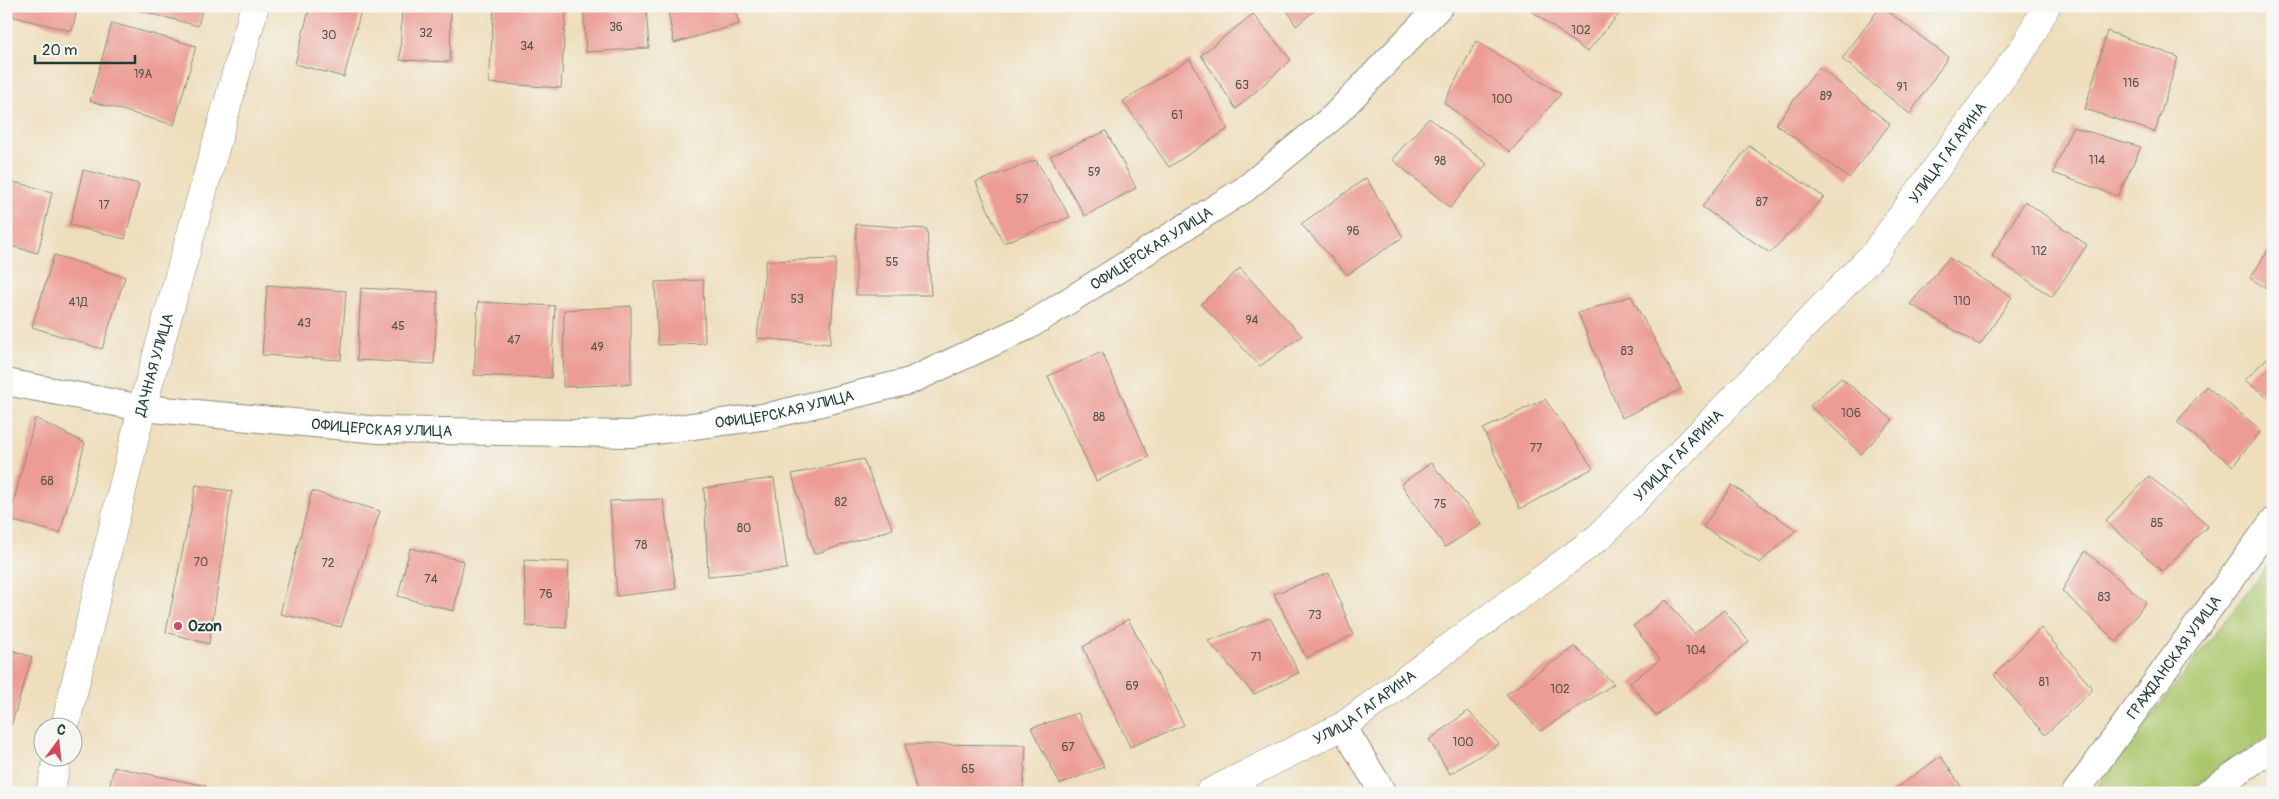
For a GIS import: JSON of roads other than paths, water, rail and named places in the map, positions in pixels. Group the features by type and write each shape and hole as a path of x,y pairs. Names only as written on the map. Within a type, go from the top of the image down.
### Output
{"main road":[{"name":"ДАЧНАЯ УЛИЦА","path":"68,716 142,408 256,6"},
{"name":"УЛИЦА ГАГАРИНА","path":"1208,793 1343,726 1599,537 1875,253 2027,43 2046,6"},
{"path":"50,793 56,766"}],"street":[{"name":"ОФИЦЕРСКАЯ УЛИЦА","path":"6,382 142,408 379,430 632,434 769,416 910,381 1028,326 1245,189 1333,117 1440,6"},
{"name":"ГРАЖДАНСКАЯ УЛИЦА","path":"2075,793 2273,521"},
{"path":"1343,726 1383,793"},
{"path":"2208,793 2273,748"}],"place":[{"name":"Ozon","path":"178,626"}]}
